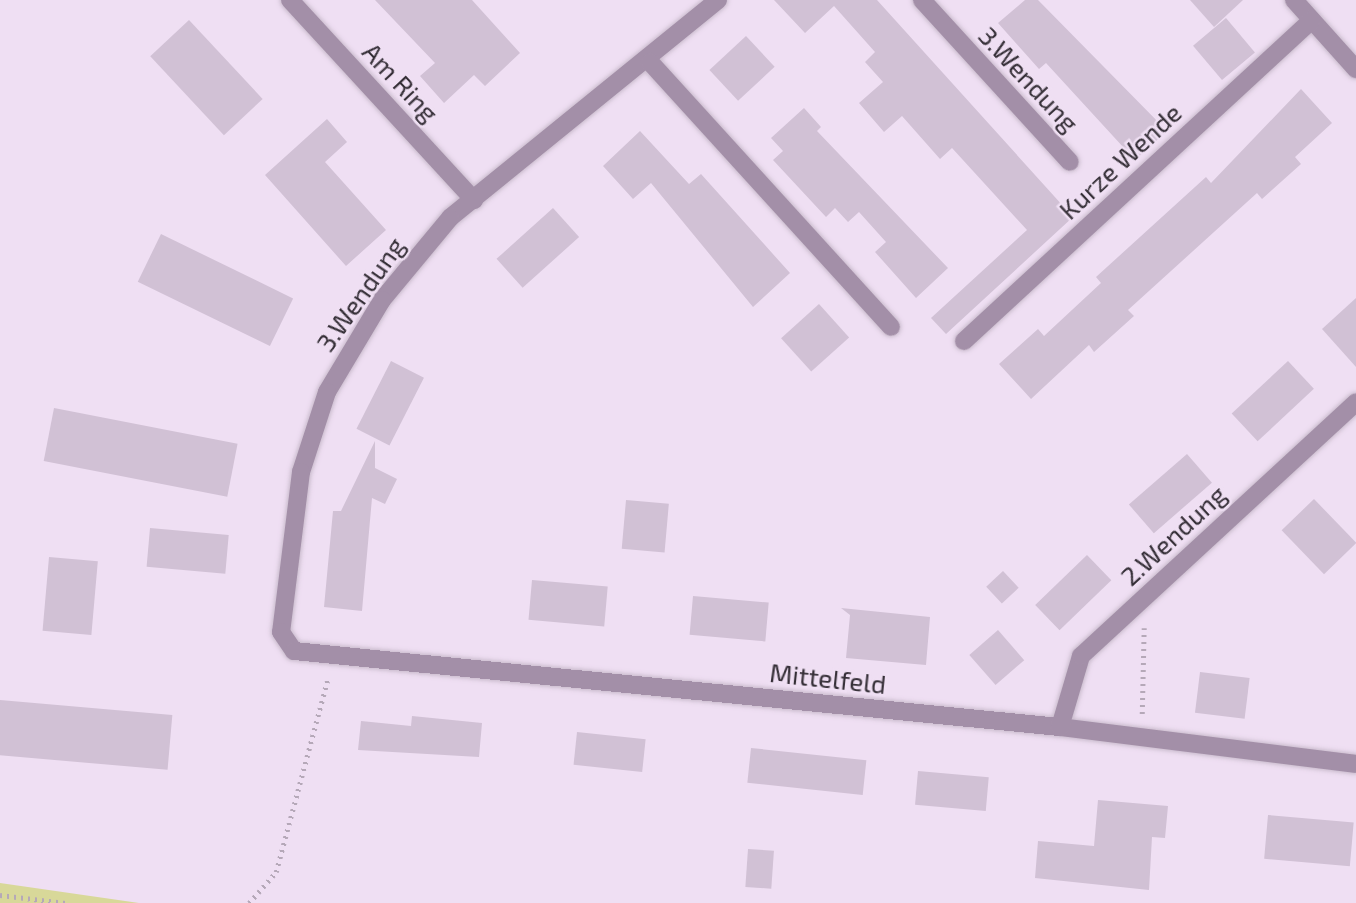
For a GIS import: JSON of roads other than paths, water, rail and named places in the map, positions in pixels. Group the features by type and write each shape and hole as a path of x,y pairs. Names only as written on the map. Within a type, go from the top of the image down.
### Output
{"street":[{"name":"Am Ring","path":"290,0 474,200"},
{"name":"3.Wendung","path":"294,651 281,632 300,485 327,391 382,299 440,228 650,62 718,0"},
{"name":"3.Wendung","path":"922,0 1070,162"},
{"path":"1294,0 1356,69"},
{"name":"Kurze Wende","path":"964,341 1312,20"},
{"path":"650,62 891,327"},
{"name":"2.Wendung","path":"1060,727 1081,656 1356,402"},
{"name":"Mittelfeld","path":"294,651 1060,727 1356,764"}]}
